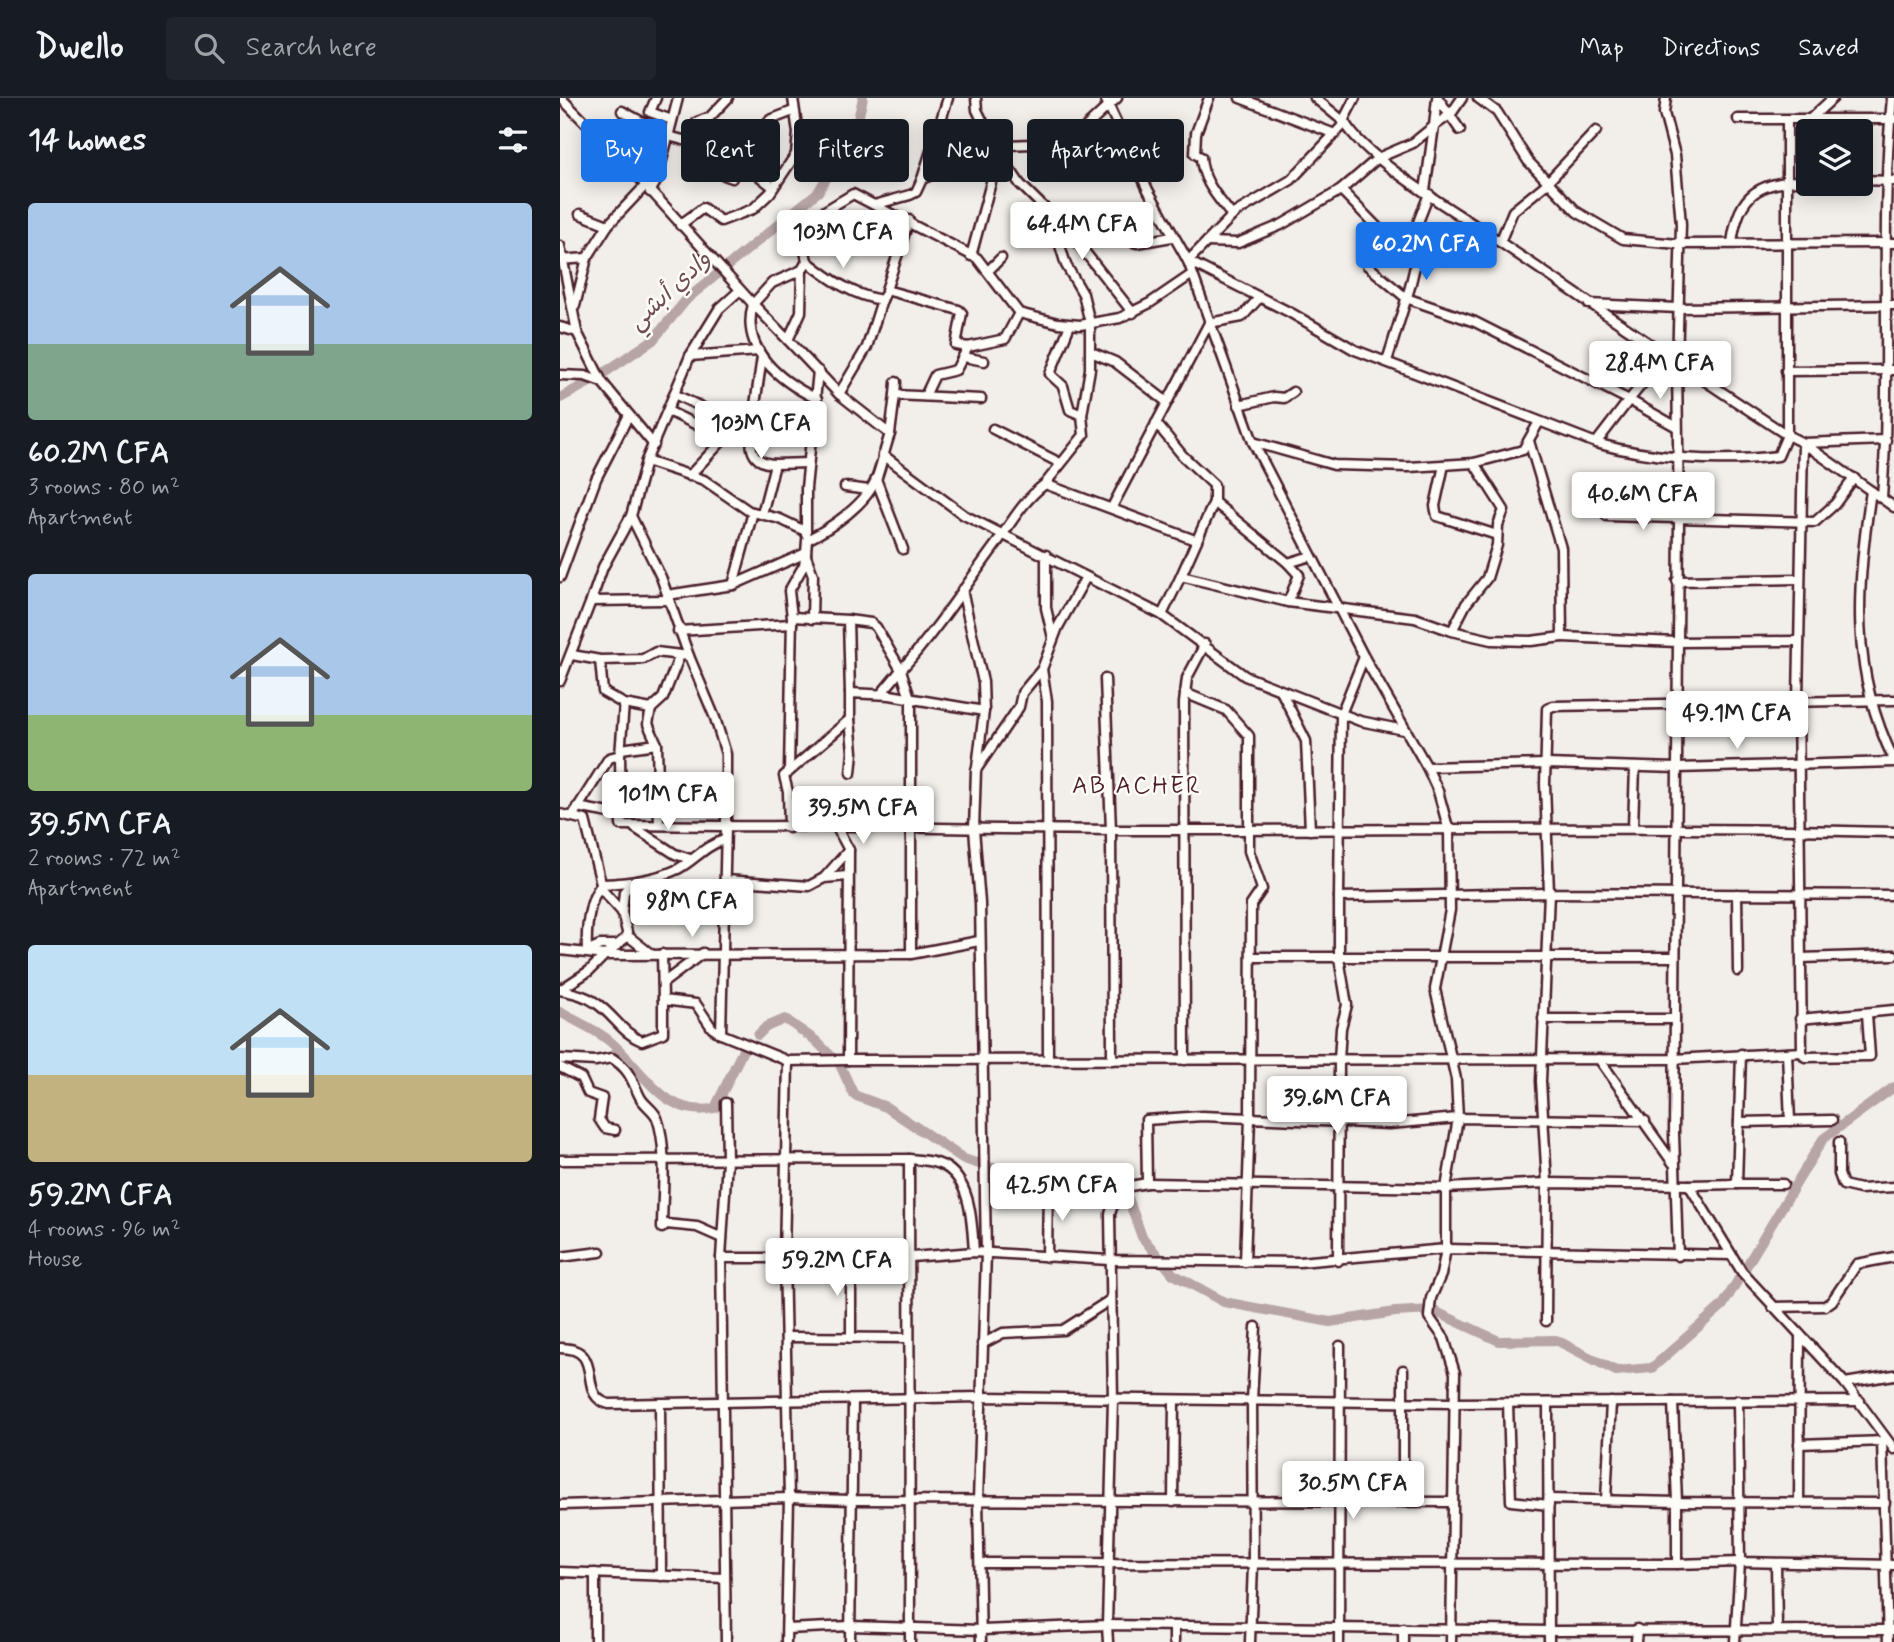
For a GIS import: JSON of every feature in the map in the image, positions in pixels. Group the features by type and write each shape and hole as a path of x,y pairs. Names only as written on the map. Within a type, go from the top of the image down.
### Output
{"street":[{"path":"561,98 839,394 890,434"},
{"path":"656,98 650,112 672,120"},
{"path":"574,312 587,258 608,225 657,180 677,98"},
{"path":"704,119 710,117 727,98"},
{"path":"680,225 703,208 721,221 753,209 774,187 796,154 798,132 793,98"},
{"path":"874,205 916,192 948,98"},
{"path":"976,98 982,119"},
{"path":"1013,143 1055,143 1073,138 1107,102 1116,98"},
{"path":"1209,98 1196,134 1195,154 1201,157 1202,171 1209,186 1232,216"},
{"path":"1240,98 1335,134"},
{"path":"1315,98 1344,122 1352,135 1378,158 1427,193 1677,364 1787,435 1804,443 1894,507"},
{"path":"1188,261 1232,216 1291,180 1335,134 1355,98"},
{"path":"1437,98 1460,130"},
{"path":"1387,361 1415,266 1414,235 1427,193 1437,98"},
{"path":"1206,242 1238,243 1298,216 1340,190 1378,158 1413,143 1451,114 1462,98"},
{"path":"1478,98 1497,112 1528,161 1577,212 1614,236 1636,242 1678,244 1891,243"},
{"path":"1666,98 1664,113 1675,155 1680,208 1674,957 1678,1255"},
{"path":"1810,119 1833,98"},
{"path":"1882,498 1890,370 1892,98"},
{"path":"1107,102 1172,237 1188,261 1253,442 1364,657 1427,767 1438,791 1449,831 1451,894 1436,999 1451,1057 1458,1118 1446,1188 1446,1249 1441,1275 1431,1298 1429,1317 1444,1338 1455,1373 1451,1642"},
{"path":"622,111 668,136 681,139"},
{"path":"774,187 750,169 741,152 748,138 760,133 770,120 793,111"},
{"path":"1738,119 1796,120"},
{"path":"1873,119 1892,119"},
{"path":"1188,261 1355,350 1596,443 1629,453 1678,457 1776,456 1787,435 1787,120"},
{"path":"1500,242 1513,211 1596,131"},
{"path":"1013,172 1030,196 1069,232 1133,313"},
{"path":"1732,243 1736,222 1746,202 1768,183 1796,181"},
{"path":"971,256 991,182"},
{"path":"1340,190 1381,231"},
{"path":"788,340 801,312 802,270 807,261 804,246 808,221 853,194 889,214 909,220 971,256 989,270 1019,313 1070,325 1090,323 1133,313 1191,275"},
{"path":"881,694 947,615 1031,494 1045,484 1060,463 1082,441 1082,415 1091,352 1090,323 1083,294 1066,265 1055,229 1045,210"},
{"path":"580,214 608,225"},
{"path":"839,394 867,347 909,220"},
{"path":"1069,232 1115,236 1137,243 1172,237"},
{"path":"560,246 577,332 602,382 654,446"},
{"path":"561,260 587,258"},
{"path":"989,270 1001,258"},
{"path":"807,261 838,284 867,298 883,300"},
{"path":"1367,265 1406,298 1475,322 1677,427"},
{"path":"802,270 772,283 753,303 748,320 760,354 782,381 817,399"},
{"path":"560,681 603,567 631,516 646,461 690,356 719,309 737,288"},
{"path":"886,290 959,310 962,313 956,345 968,346 1005,340 1019,313"},
{"path":"1209,323 1242,317 1259,298"},
{"path":"1589,304 1678,308 1889,305"},
{"path":"1112,507 1209,323"},
{"path":"1070,325 1050,374 1063,386 1070,410 1082,415"},
{"path":"560,327 577,332"},
{"path":"925,396 935,374 956,370 968,346"},
{"path":"1091,352 1115,362 1167,402"},
{"path":"690,356 760,354"},
{"path":"760,354 754,412 757,420 750,438 751,449 756,458 765,464 808,463"},
{"path":"1596,443 1665,356"},
{"path":"964,357 984,361"},
{"path":"1786,372 1890,370"},
{"path":"789,770 792,620 789,591 804,565 806,553 808,463 818,371"},
{"path":"560,375 585,376 602,382"},
{"path":"807,540 824,532 876,479 890,434 896,382"},
{"path":"1238,405 1274,397 1284,398 1293,392"},
{"path":"674,394 712,412"},
{"path":"895,395 981,399"},
{"path":"668,411 709,431 722,442 689,476"},
{"path":"560,578 596,480 629,415"},
{"path":"1253,442 1334,465 1474,463 1523,450 1539,422"},
{"path":"1156,423 1182,456 1214,485 1214,502 1162,615"},
{"path":"993,429 1060,463"},
{"path":"1804,443 1886,440"},
{"path":"1529,441 1561,548 1562,637"},
{"path":"1804,443 1799,579 1798,763 1801,1019 1802,1052 1805,1057 1870,1056 1867,1014"},
{"path":"883,456 964,515 1162,615 1245,676 1282,693 1341,714 1404,730"},
{"path":"646,461 704,480 758,513 805,531"},
{"path":"1451,631 1466,604 1487,579 1504,510 1474,463"},
{"path":"733,585 775,464"},
{"path":"1444,465 1435,510 1437,516 1497,535"},
{"path":"1607,516 1802,519 1815,522 1825,514 1854,478"},
{"path":"876,479 904,549"},
{"path":"1045,484 1112,507 1195,541"},
{"path":"845,486 869,489"},
{"path":"1427,767 1546,764 1676,768 1894,761 1862,670 1860,582 1871,491"},
{"path":"1214,502 1299,575 1288,602"},
{"path":"631,516 668,598 685,656 715,718 726,754 721,1034"},
{"path":"591,601 668,598 733,585 806,553"},
{"path":"806,553 813,575 812,619"},
{"path":"1046,555 1046,608 1053,638"},
{"path":"1287,563 1311,556"},
{"path":"1181,576 1288,602 1415,618 1451,631 1507,641 1562,637 1677,642 1798,642"},
{"path":"976,770 1019,707 1022,693 1042,669 1053,638 1086,577"},
{"path":"1677,581 1799,579"},
{"path":"962,590 979,656 985,711 976,770 974,829 980,903 986,1253 978,1501 981,1642"},
{"path":"678,632 812,619 848,620 871,623 876,627 901,670 911,701 911,954"},
{"path":"848,620 851,773"},
{"path":"1185,1060 1185,693 1187,678 1205,645"},
{"path":"572,655 600,660 643,659 656,652 685,656"},
{"path":"659,824 657,744 648,724 651,709 663,698 685,656"},
{"path":"1338,1261 1339,1060 1341,1028 1347,1005 1339,958 1341,714 1364,657"},
{"path":"600,660 603,692 624,704 651,709"},
{"path":"1042,669 1047,701 1048,1059"},
{"path":"1105,679 1111,830 1112,1060"},
{"path":"850,693 881,694 985,711"},
{"path":"1185,693 1226,710 1249,736 1249,851 1262,889 1251,905 1251,1059 1245,1262"},
{"path":"1282,693 1307,741 1310,830"},
{"path":"1546,1321 1547,1183 1542,1058 1549,893 1546,829 1547,709 1798,699 1894,700"},
{"path":"624,704 620,752 620,814 621,825 635,827 659,824 789,828 836,826 1046,832 1449,831 1677,827 1894,832"},
{"path":"789,828 788,792 784,776 850,719"},
{"path":"575,811 609,758 620,752 657,744"},
{"path":"1633,827 1635,767"},
{"path":"575,811 585,820 603,891 622,912"},
{"path":"560,814 575,811 620,814"},
{"path":"836,826 849,850 848,1060"},
{"path":"635,827 675,854 690,859"},
{"path":"587,951 587,934 595,892 602,884 633,882 678,869 709,844 724,840"},
{"path":"725,880 809,886 824,878 849,850"},
{"path":"824,878 848,876"},
{"path":"633,882 624,892 622,912 628,936 651,954"},
{"path":"1339,897 1549,893 1894,895"},
{"path":"1737,894 1738,971"},
{"path":"628,936 589,971 560,990 581,994 598,1004 628,1035 642,1041 663,1032 662,954"},
{"path":"560,950 605,955 911,954 979,941"},
{"path":"587,951 600,945 617,945"},
{"path":"663,983 703,953"},
{"path":"1801,958 1894,955"},
{"path":"1251,957 1674,957"},
{"path":"663,1000 696,1004 721,1034 788,1061 1339,1060 1451,1057 1674,1059 1802,1052"},
{"path":"1801,1019 1894,1010"},
{"path":"1543,1019 1675,1019"},
{"path":"1787,1053 1790,1121"},
{"path":"1737,1184 1741,1054"},
{"path":"560,1059 595,1061 612,1058 625,1067 634,1078 640,1098 657,1117 663,1162 662,1228 666,1224 697,1227 722,1238"},
{"path":"1599,1059 1675,1166"},
{"path":"786,1642 789,1498 784,1257 788,1061"},
{"path":"560,1067 581,1078 588,1093 602,1098 599,1119 605,1128 615,1130"},
{"path":"726,1104 727,1160 721,1258 724,1399 722,1501 726,1642"},
{"path":"1147,1183 1146,1120 1202,1116 1389,1124 1458,1118 1543,1122 1645,1121"},
{"path":"1740,1122 1832,1120"},
{"path":"1839,1142 1839,1174 1843,1185 1860,1189 1894,1186"},
{"path":"560,1160 663,1162 909,1159 946,1166 968,1199 974,1252"},
{"path":"909,1159 907,1338 910,1399 910,1642"},
{"path":"1108,1642 1113,1400 1110,1214 1114,1202 1129,1184 1340,1184 1446,1188 1547,1183 1783,1184"},
{"path":"1689,1185 1731,1255 1773,1307 1845,1383 1860,1401 1885,1441 1894,1449"},
{"path":"1047,1258 1048,1187"},
{"path":"721,1258 910,1257 974,1252 1109,1260 1338,1261 1446,1249 1731,1255"},
{"path":"560,1257 600,1252"},
{"path":"851,1257 851,1338"},
{"path":"1773,1307 1825,1306 1832,1301 1857,1264 1894,1258"},
{"path":"982,1344 1003,1333 1063,1330 1110,1300"},
{"path":"1250,1642 1253,1565 1252,1400 1256,1327"},
{"path":"1799,1503 1800,1335"},
{"path":"786,1337 907,1338"},
{"path":"1339,1642 1340,1346"},
{"path":"560,1348 571,1348 582,1354 588,1363 593,1393 598,1400 609,1404 660,1405 724,1399 853,1401 980,1397 1340,1400 1453,1404 1860,1401"},
{"path":"1402,1370 1403,1502"},
{"path":"1845,1383 1894,1376"},
{"path":"1173,1502 1174,1400"},
{"path":"850,1642 853,1401"},
{"path":"1735,1642 1741,1562 1738,1401"},
{"path":"1606,1500 1611,1402"},
{"path":"1673,1402 1677,1564"},
{"path":"1508,1403 1511,1502 1606,1500 1885,1503"},
{"path":"1548,1403 1549,1642"},
{"path":"660,1405 661,1576"},
{"path":"1800,1444 1885,1441"},
{"path":"1885,1441 1885,1503 1891,1565 1891,1630 1888,1642"},
{"path":"560,1504 660,1504 789,1498 909,1501 1451,1502"},
{"path":"980,1563 1339,1565 1741,1562 1891,1565"},
{"path":"1776,1563 1776,1628"},
{"path":"560,1572 725,1578"},
{"path":"595,1573 595,1642"},
{"path":"787,1629 850,1626 982,1630 1107,1625 1511,1630 1891,1630"},
{"path":"1174,1626 1174,1642"},
{"path":"1403,1628 1403,1642"},
{"path":"1636,1642 1637,1629"},
{"path":"1511,1630 1511,1642"},
{"path":"1589,1630 1589,1642"}],"waterway":[{"name":"وادي أبشي","path":"560,398 595,379 653,340 687,299 818,192 855,132 863,98"},
{"path":"560,1012 607,1039 667,1099 697,1110 715,1108 745,1046"},
{"path":"758,1035 766,1027 785,1019 815,1040 832,1057"},
{"path":"840,1065 854,1095 886,1107 964,1159 979,1164"},
{"path":"988,1167 1094,1183 1128,1198 1142,1237 1173,1274 1224,1302 1330,1322 1395,1312 1432,1310 1499,1341 1556,1340 1616,1371 1652,1368 1723,1305 1823,1139 1894,1087"}],"district":[{"name":"AB ACHER","path":"1137,786"}]}
